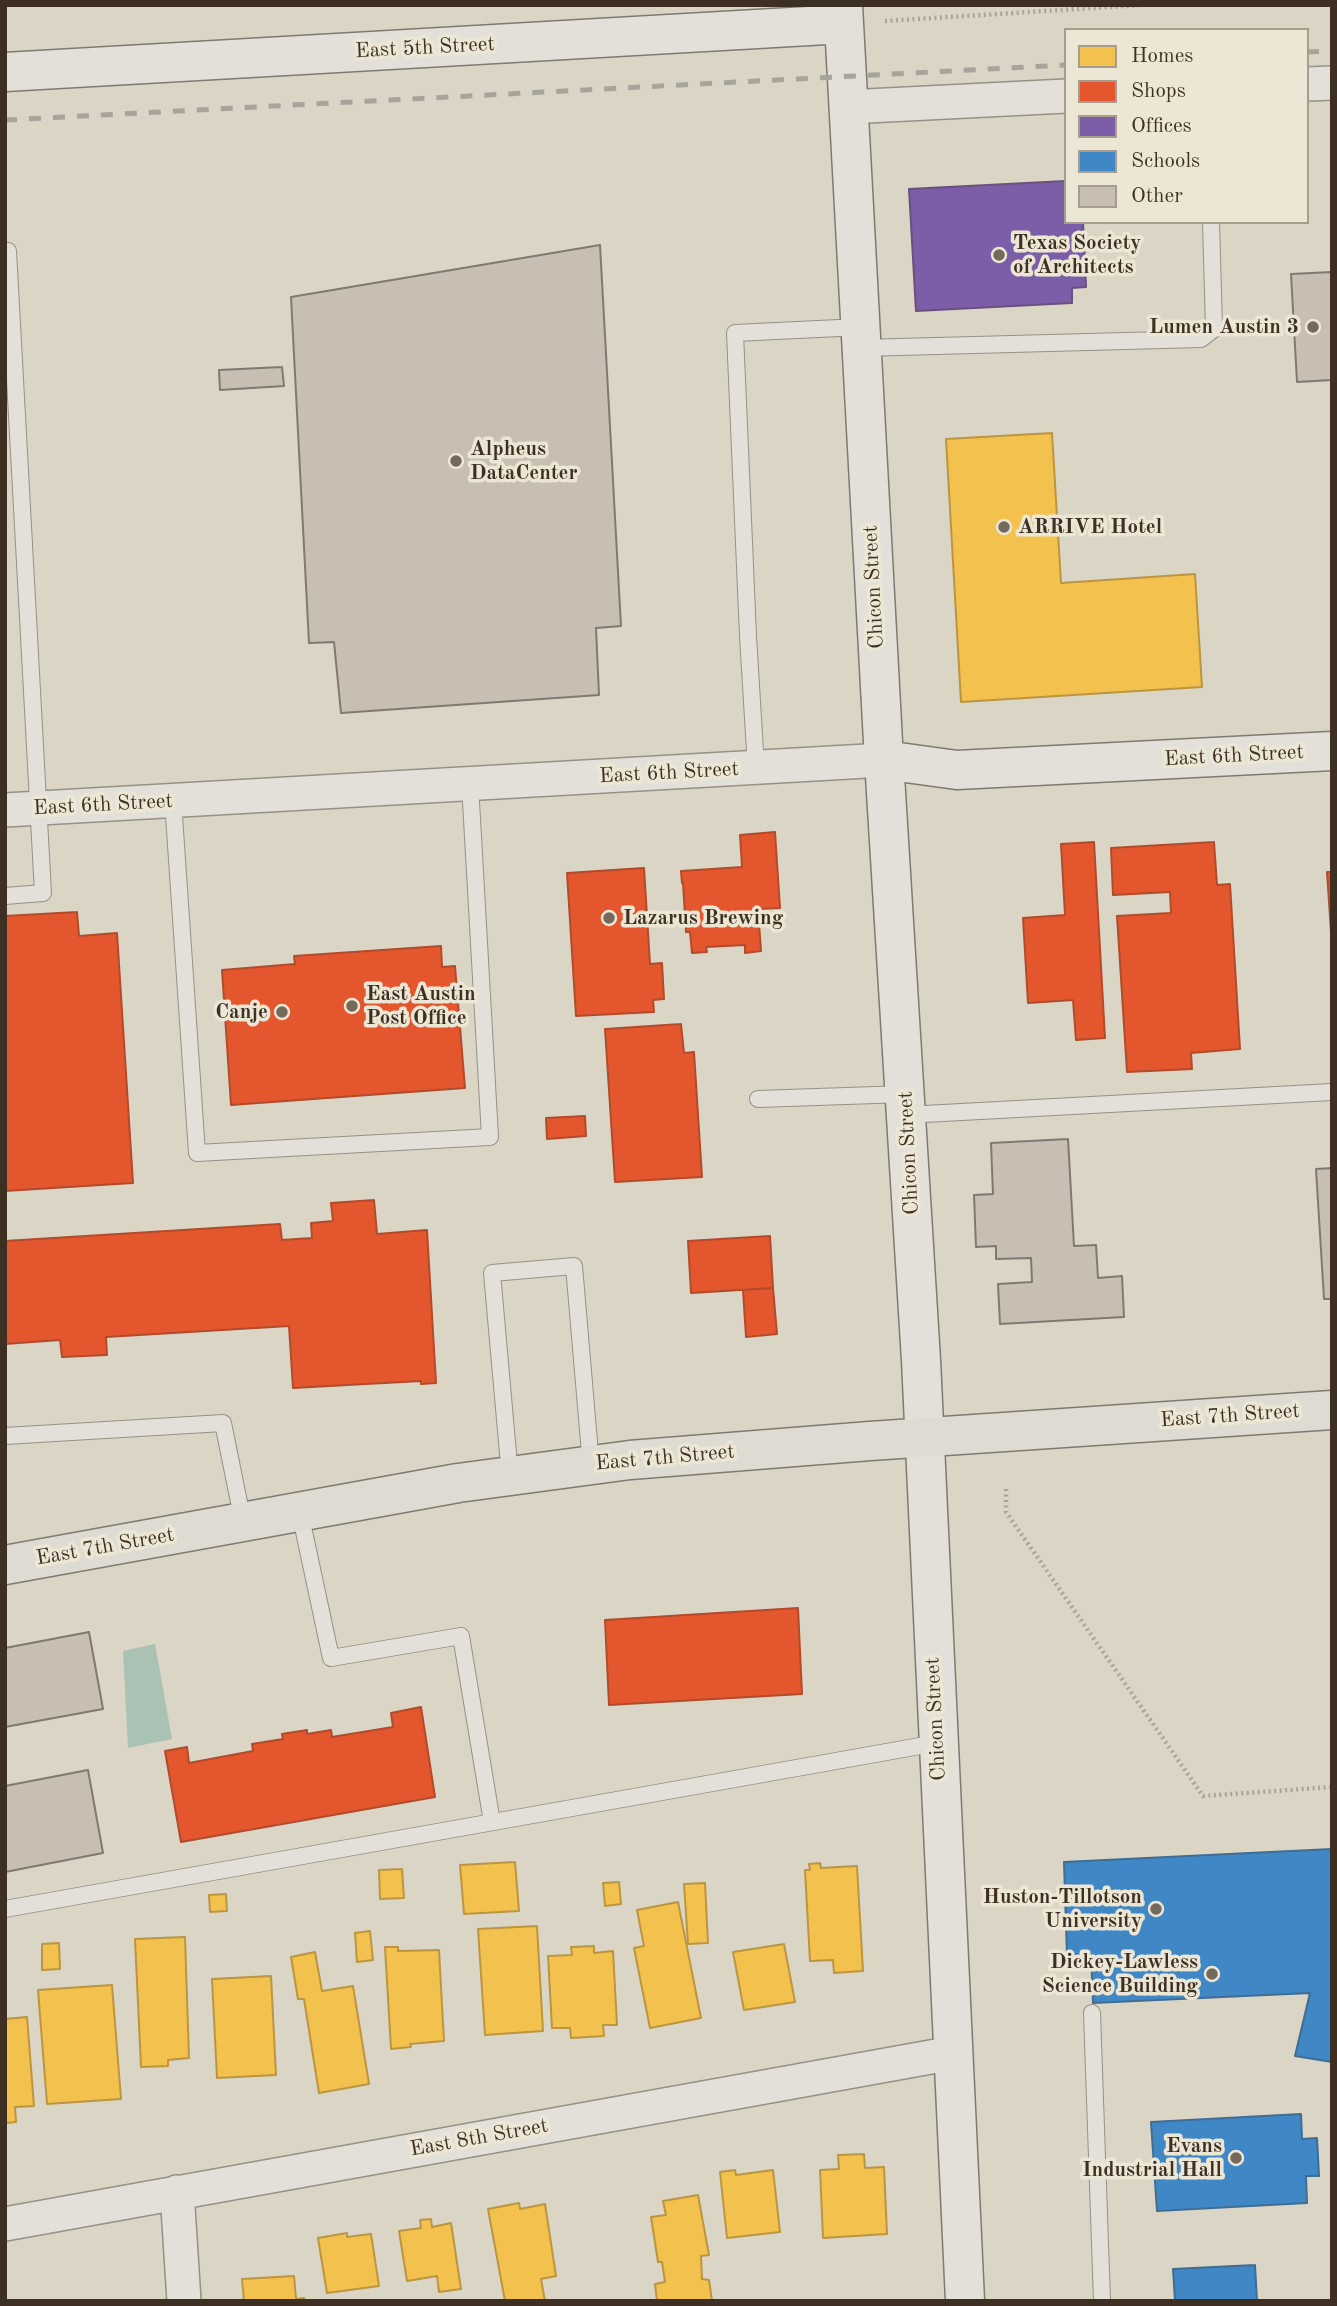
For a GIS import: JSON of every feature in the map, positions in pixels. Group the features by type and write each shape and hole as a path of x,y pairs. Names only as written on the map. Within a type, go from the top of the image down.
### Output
{"main road":[{"name":"East 7th Street","path":"5,1566 458,1483 630,1460 1332,1410"}],"street":[{"name":"East 5th Street","path":"5,72 844,15"},
{"name":"Chicon Street","path":"844,15 860,337 924,1437 965,2301"},
{"path":"1309,84 1332,83"},
{"path":"848,107 1064,96"},
{"name":"East 6th Street","path":"5,810 884,760 957,770 1332,751"},
{"name":"East 8th Street","path":"5,2224 953,2053"},
{"path":"177,2192 184,2301"}],"lane":[{"path":"756,768 734,333 860,337 1201,339 1214,329 1211,224"},
{"path":"5,251 8,251 13,503 40,808 43,893 5,896"},
{"path":"173,801 197,1153 392,1143 490,1137 470,784"},
{"path":"758,1100 906,1105 1332,1092"},
{"path":"510,1476 492,1273 574,1266 591,1465"},
{"path":"5,1436 223,1423 243,1522"},
{"path":"300,1513 331,1658 461,1636 492,1822"},
{"path":"5,1909 937,1743"},
{"path":"1091,2013 1102,2301"}],"path":[{"path":"844,15 1142,5"},
{"path":"1006,1489 1006,1512 1203,1796 1332,1787"}],"shaded area":[{"path":"155,1644 172,1739 128,1748 123,1651"}],"building: Homes":[{"name":"ARRIVE Hotel","path":"1052,433 1061,583 1195,574 1202,687 961,702 946,439"},
{"path":"515,1862 519,1911 464,1914 460,1865"},
{"path":"820,1863 821,1868 857,1866 863,1971 834,1973 833,1960 810,1961 805,1870 810,1870 809,1864"},
{"path":"402,1869 404,1898 380,1899 379,1870"},
{"path":"619,1882 621,1904 605,1906 603,1883"},
{"path":"705,1883 708,1943 688,1944 684,1884"},
{"path":"226,1894 227,1911 210,1912 209,1895"},
{"path":"678,1902 701,2018 650,2028 634,1948 644,1946 637,1910"},
{"path":"537,1926 543,2031 485,2035 478,1929"},
{"path":"370,1931 373,1960 357,1962 355,1933"},
{"path":"185,1937 189,2058 168,2060 168,2066 141,2067 135,1939"},
{"path":"59,1943 60,1969 42,1970 42,1944"},
{"path":"784,1944 795,2002 744,2010 733,1952"},
{"path":"594,1946 594,1953 613,1951 617,2025 603,2025 604,2036 571,2038 570,2028 552,2028 548,1956 572,1955 571,1947"},
{"path":"385,1947 398,1947 398,1951 439,1950 444,2041 410,2044 411,2047 391,2049"},
{"path":"315,1952 322,1991 353,1986 369,2084 319,2093 304,1999 298,1999 291,1957"},
{"path":"271,1976 276,2075 217,2078 212,1979"},
{"path":"112,1985 121,2099 47,2104 38,1990"},
{"path":"27,2017 34,2106 15,2107 16,2122 5,2123 5,2019"},
{"path":"864,2154 865,2168 884,2167 887,2234 823,2238 820,2170 839,2169 838,2155"},
{"path":"735,2170 736,2175 773,2170 780,2232 727,2238 720,2172"},
{"path":"698,2195 709,2255 701,2256 702,2279 709,2280 712,2301 657,2301 655,2284 665,2282 662,2262 658,2262 651,2217 666,2215 663,2201"},
{"path":"519,2203 520,2209 545,2204 556,2276 541,2279 545,2301 505,2301 488,2209"},
{"path":"431,2219 432,2227 451,2223 461,2289 439,2292 437,2276 407,2281 399,2231 421,2228 420,2220"},
{"path":"347,2233 347,2237 371,2234 379,2286 327,2293 318,2238"},
{"path":"294,2276 296,2299 304,2298 305,2301 244,2301 242,2279"}],"building: Shops":[{"path":"775,832 780,908 758,909 761,951 745,953 745,945 706,947 707,952 692,953 690,932 686,932 681,871 742,867 740,835"},
{"path":"1094,842 1105,1038 1076,1040 1073,1000 1028,1003 1023,918 1065,915 1061,844"},
{"path":"1214,842 1217,885 1230,884 1240,1049 1191,1053 1192,1069 1127,1072 1117,916 1171,913 1170,892 1113,895 1111,848"},
{"name":"Lazarus Brewing","path":"644,868 650,964 662,963 664,999 653,1000 654,1012 576,1016 567,873"},
{"path":"1327,872 1332,872 1332,947"},
{"path":"77,912 79,936 117,933 133,1183 5,1191 5,916"},
{"path":"441,946 442,967 455,966 465,1088 231,1105 222,970 295,964 294,956"},
{"path":"681,1024 684,1053 694,1052 702,1177 615,1182 605,1029"},
{"path":"585,1116 586,1136 547,1139 546,1118"},
{"path":"374,1200 377,1234 427,1230 436,1383 421,1384 421,1381 293,1388 289,1326 106,1337 107,1355 62,1357 60,1340 5,1344 5,1241 280,1224 282,1240 312,1238 311,1223 333,1221 331,1203"},
{"path":"770,1236 773,1288 691,1293 688,1241"},
{"path":"773,1288 777,1334 746,1337 743,1290"},
{"path":"798,1608 802,1694 609,1705 605,1620"},
{"path":"421,1707 435,1797 181,1842 165,1751 187,1747 189,1763 253,1751 252,1744 283,1739 282,1734 331,1730 332,1737 393,1727 391,1713"}],"building: Offices":[{"name":"Texas Society of Architects","path":"1064,181 1064,224 1083,224 1086,287 1072,288 1072,303 916,311 909,189"}],"building: Schools":[{"name":"Dickey-Lawless Science Building","path":"1332,1849 1332,2062 1295,2056 1310,1993 1093,2003 1091,1954 1067,1955 1064,1862"},
{"name":"Evans Industrial Hall","path":"1301,2114 1302,2139 1317,2138 1319,2176 1306,2176 1307,2203 1157,2211 1151,2122"},
{"path":"1255,2265 1257,2301 1175,2301 1173,2269"}],"building: Other":[{"name":"Alpheus DataCenter","path":"600,245 621,626 596,628 599,695 341,713 334,642 309,643 291,297"},
{"name":"Lumen Austin 3","path":"1332,272 1332,380 1297,382 1291,274"},
{"path":"282,367 284,386 220,390 219,370"},
{"path":"1068,1139 1074,1246 1096,1245 1098,1278 1122,1276 1124,1317 1000,1324 998,1284 1032,1282 1031,1258 996,1259 996,1246 976,1247 974,1195 993,1194 991,1143"},
{"path":"1332,1168 1332,1299 1324,1299 1316,1169"},
{"path":"89,1632 103,1709 5,1727 5,1648"},
{"path":"88,1770 103,1853 5,1872 5,1786"}],"railway":[{"path":"1309,52 1332,51"},
{"path":"5,120 1064,65"}],"place":[{"name":"Texas Society of Architects","path":"999,255"},
{"name":"Lumen Austin 3","path":"1313,327"},
{"name":"Alpheus DataCenter","path":"456,461"},
{"name":"ARRIVE Hotel","path":"1004,527"},
{"name":"Lazarus Brewing","path":"609,918"},
{"name":"East Austin Post Office","path":"352,1006"},
{"name":"Canje","path":"282,1012"},
{"name":"Huston-Tillotson University","path":"1156,1909"},
{"name":"Dickey-Lawless Science Building","path":"1212,1974"},
{"name":"Evans Industrial Hall","path":"1236,2158"}]}
